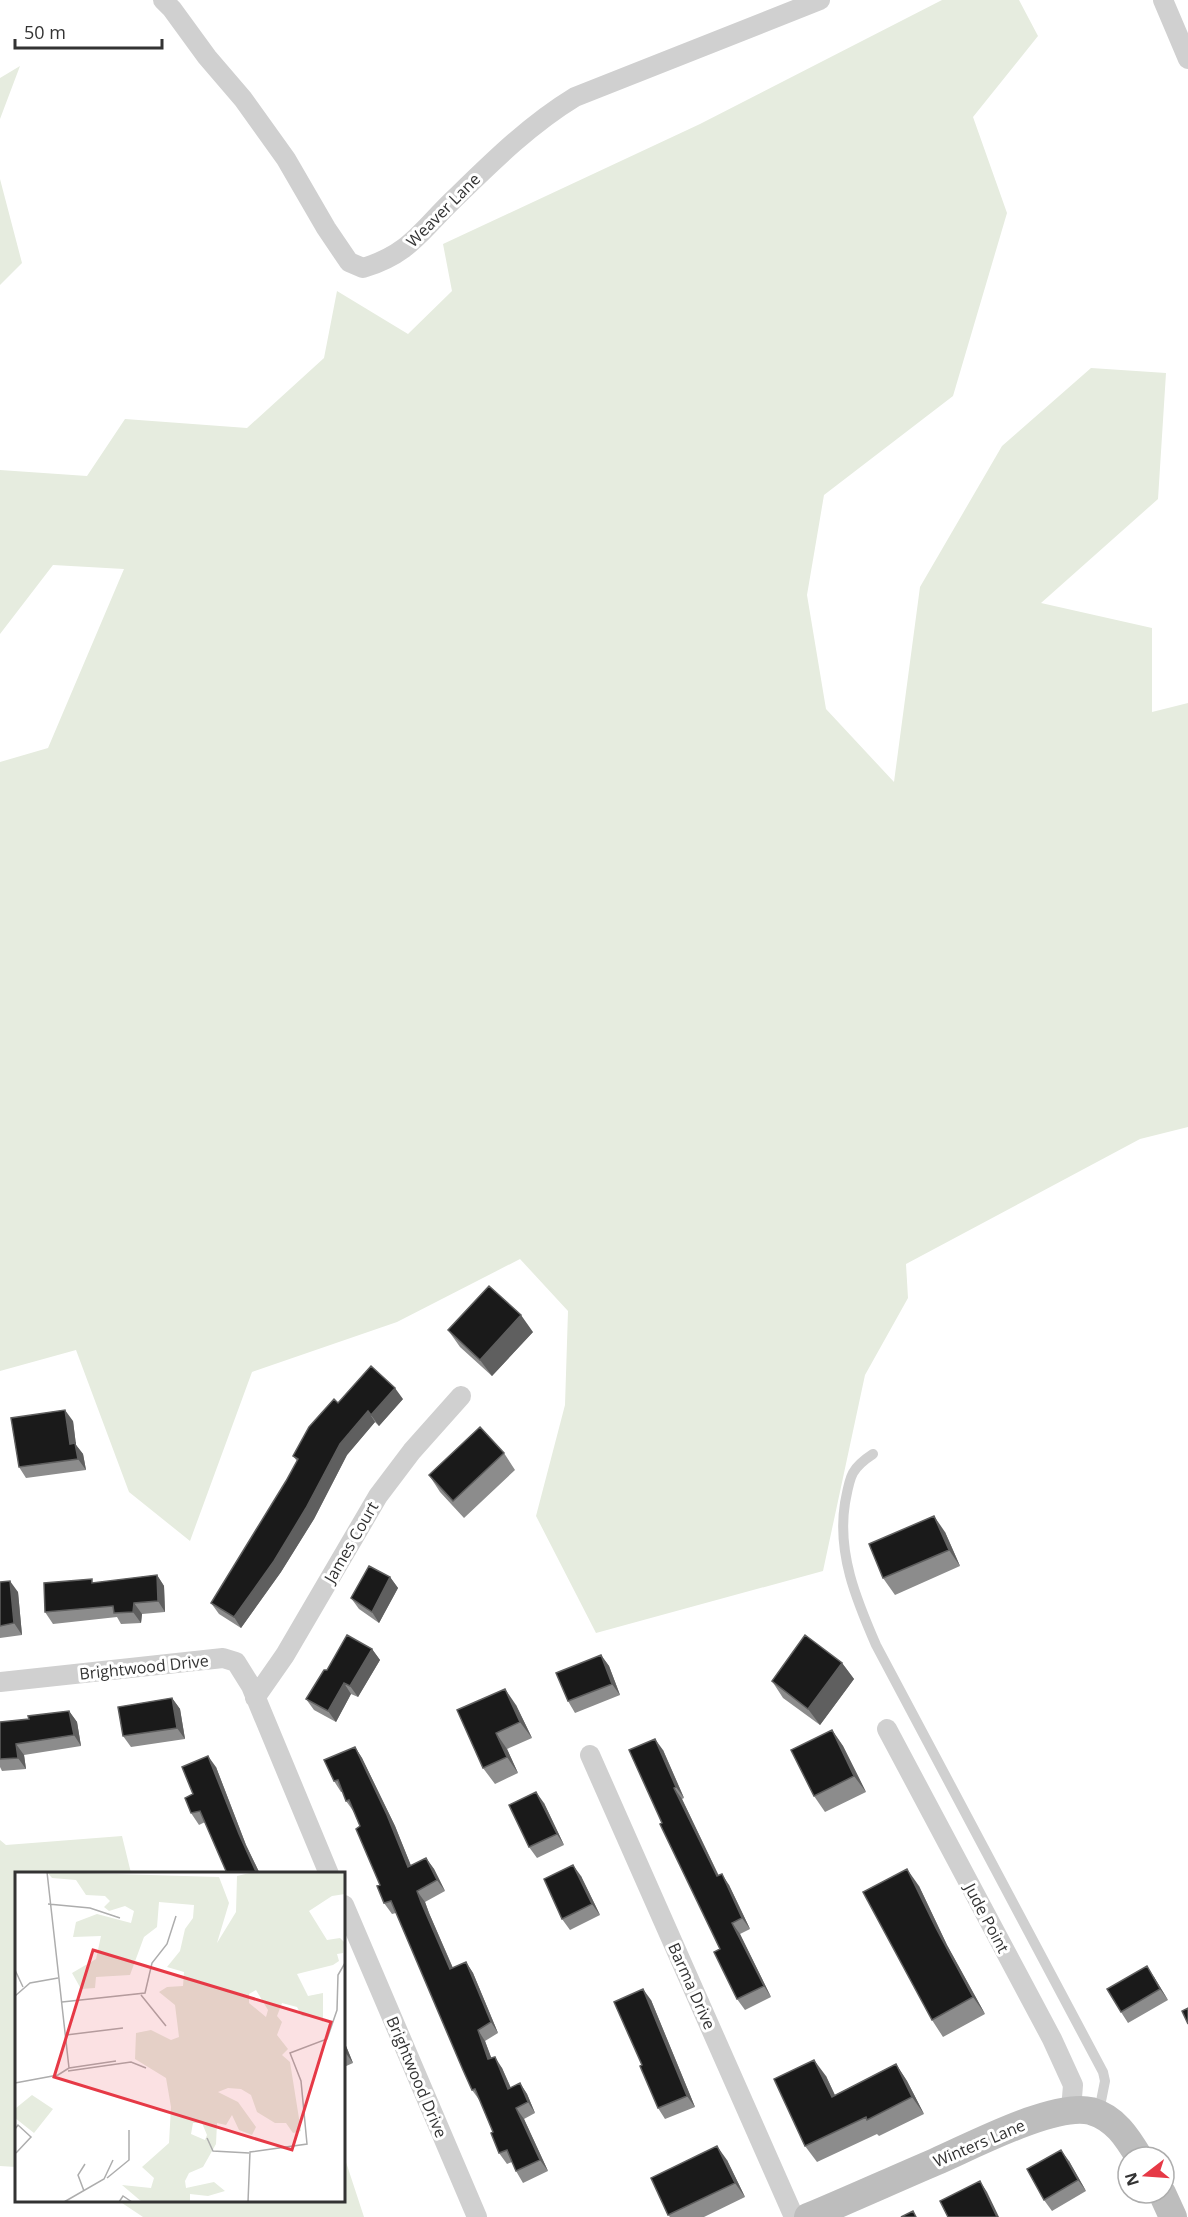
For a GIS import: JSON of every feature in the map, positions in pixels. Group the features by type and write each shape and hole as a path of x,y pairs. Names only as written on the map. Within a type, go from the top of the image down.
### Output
{"street":[{"name":"Weaver Lane","path":"163,0 243,99 286,159 326,228 349,262 363,268 382,262 405,249 513,143 554,110 575,97 820,0"},
{"path":"1163,0 1188,59"},
{"name":"James Court","path":"255,1698 285,1655 378,1496 412,1451 461,1396"},
{"name":"Brightwood Drive","path":"0,1682 223,1658 236,1662 247,1678 328,1872"},
{"name":"Jude Point","path":"887,1729 1052,2039 1085,2112"},
{"name":"Barma Drive","path":"590,1755 794,2217"},
{"name":"Brightwood Drive","path":"345,1907 477,2217"},
{"path":"1085,2112 1116,2125 1130,2145"},
{"name":"Winters Lane","path":"808,2217 1013,2128 1051,2114 1085,2112"}],"lane":[{"path":"873,1454 856,1466 850,1475 843,1518 844,1554 858,1602 876,1645 1103,2072 1105,2081 1085,2112"}],"shaded area":[{"path":"942,0 1019,0 1038,36 973,117 1007,213 953,396 824,495 807,595 826,709 894,782 920,587 1002,446 1091,368 1166,373 1158,499 1041,603 1152,628 1152,712 1188,703 1188,1127 1140,1139 906,1264 908,1298 865,1375 823,1571 596,1633 536,1516 565,1405 568,1311 520,1259 397,1322 252,1372 190,1541 129,1492 76,1350 0,1371 0,762 48,748 124,569 53,565 0,634 0,470 87,476 125,419 247,428 324,358 337,291 408,334 452,291 443,244 700,124"},
{"path":"20,66 0,119 0,78"},
{"path":"0,179 22,263 0,285"},
{"path":"122,1836 131,1872 15,1872 15,2167 0,2166 0,1840 6,1845"},
{"path":"345,2159 364,2217 143,2217 120,2202 345,2202"}],"building":[{"path":"489,1286 521,1315 480,1360 448,1330"},
{"path":"371,1366 395,1388 371,1415 368,1411 340,1444 306,1508 274,1561 234,1617 211,1603 286,1481 298,1459 293,1456 309,1427 334,1399 338,1403"},
{"path":"65,1410 70,1444 75,1443 78,1459 19,1467 11,1418"},
{"path":"480,1427 504,1453 453,1501 429,1475"},
{"path":"934,1516 949,1550 883,1578 869,1544"},
{"path":"369,1566 390,1577 372,1612 351,1598"},
{"path":"157,1575 158,1601 134,1603 133,1612 114,1613 113,1606 45,1612 44,1583 92,1579 92,1583"},
{"path":"10,1581 14,1623 0,1626 0,1582"},
{"path":"347,1635 372,1649 350,1686 344,1683 328,1711 306,1699 324,1670 327,1670"},
{"path":"805,1635 842,1663 808,1709 772,1681"},
{"path":"601,1655 612,1684 568,1701 556,1673"},
{"path":"505,1689 520,1722 496,1733 507,1757 483,1768 457,1710"},
{"path":"172,1698 177,1728 123,1736 118,1707"},
{"path":"69,1711 74,1735 16,1744 18,1758 0,1759 0,1722"},
{"path":"832,1730 854,1776 814,1796 791,1750"},
{"path":"655,1739 676,1787 674,1788 717,1876 722,1874 742,1918 732,1923 764,1986 737,1999 714,1952 720,1949 660,1824 662,1823 629,1750"},
{"path":"355,1747 408,1867 426,1858 437,1880 417,1891 450,1969 466,1962 491,2022 478,2030 488,2059 495,2057 508,2089 520,2083 528,2102 516,2108 540,2160 516,2171 507,2150 499,2153 475,2089 472,2090 463,2070 391,1901 384,1903 377,1886 380,1885 356,1829 360,1826 349,1800 346,1801 338,1780 334,1781 324,1760"},
{"path":"208,1756 256,1872 224,1872 226,1871 200,1811 191,1813 185,1798 193,1794 182,1767"},
{"path":"536,1792 557,1834 529,1847 509,1805"},
{"path":"573,1865 592,1904 562,1919 544,1879"},
{"path":"907,1869 973,1997 932,2020 863,1892"},
{"path":"1147,1966 1160,1989 1121,2012 1107,1989"},
{"path":"643,1989 687,2096 658,2108 614,2002"},
{"path":"1188,2008 1188,2024 1182,2011"},
{"path":"814,2060 832,2097 896,2064 912,2097 867,2120 866,2117 805,2146 774,2079"},
{"path":"717,2146 735,2183 668,2215 651,2178"},
{"path":"1061,2150 1078,2180 1044,2200 1027,2169"},
{"path":"980,2181 997,2217 948,2217 940,2201"},
{"path":"913,2211 916,2217 901,2217"}]}
